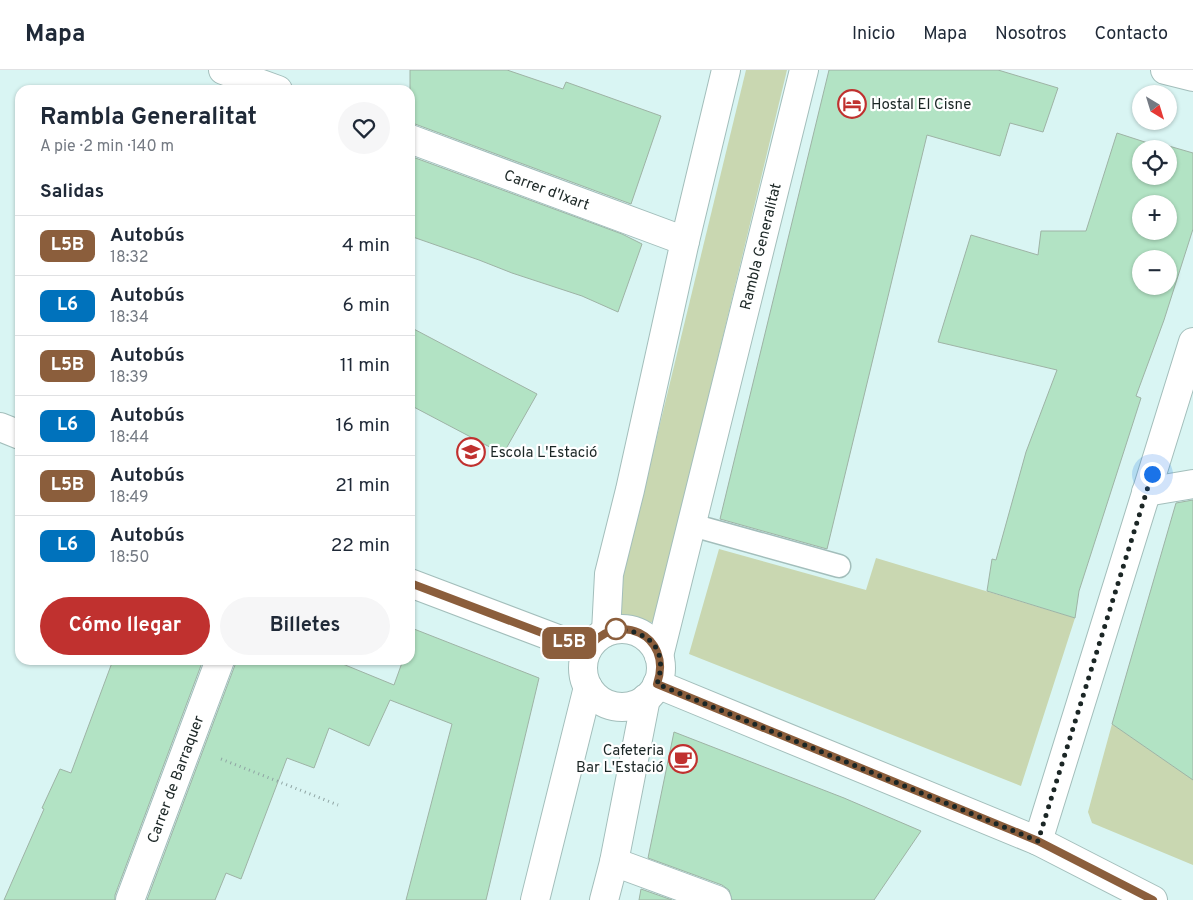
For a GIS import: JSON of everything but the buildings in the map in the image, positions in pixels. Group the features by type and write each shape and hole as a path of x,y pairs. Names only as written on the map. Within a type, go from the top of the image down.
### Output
{"street":[{"path":"223,70 264,85"},
{"path":"652,691 631,705 615,706 600,699 588,687 583,669 596,641 608,574 630,490 685,241 726,70"},
{"name":"Rambla Generalitat","path":"659,656 804,70"},
{"path":"1165,70 1193,77"},
{"name":"Carrer d'Ixart","path":"415,141 685,241"},
{"path":"1038,841 1193,342"},
{"path":"0,427 15,433"},
{"path":"1146,492 1193,484"},
{"path":"415,585 596,641 616,629 627,629 647,638 654,646 659,656 660,670 652,691 604,900"},
{"name":"Carrer de Barraquer","path":"130,900 218,665"},
{"path":"535,900 588,687"},
{"path":"652,691 1038,841 1153,900"},
{"path":"614,862 717,900"}],"lane":[{"path":"692,525 839,566"}],"path":[{"path":"188,746 338,805"}],"green space":[{"path":"746,70 787,70 654,623 614,613"},
{"path":"719,549 866,590 876,558 1075,618 1021,786 689,654"},
{"path":"1112,724 1180,771 1193,769 1193,865 1092,823 1088,812"}],"bus line":[{"name":"L5B","path":"415,585 587,650 598,637 606,632 616,629 627,629 637,632 647,638 659,656 660,677 657,684 1038,841 1153,900"}],"place":[{"name":"Hostal El Cisne","path":"852,104"},
{"name":"Escola L'Estació","path":"471,452"},
{"name":"Cafeteria Bar L'Estació","path":"683,759"}],"route":[{"path":"616,629 627,629 637,632 647,638 654,646 660,662 660,677 657,684 1038,841 1152,474"}]}
